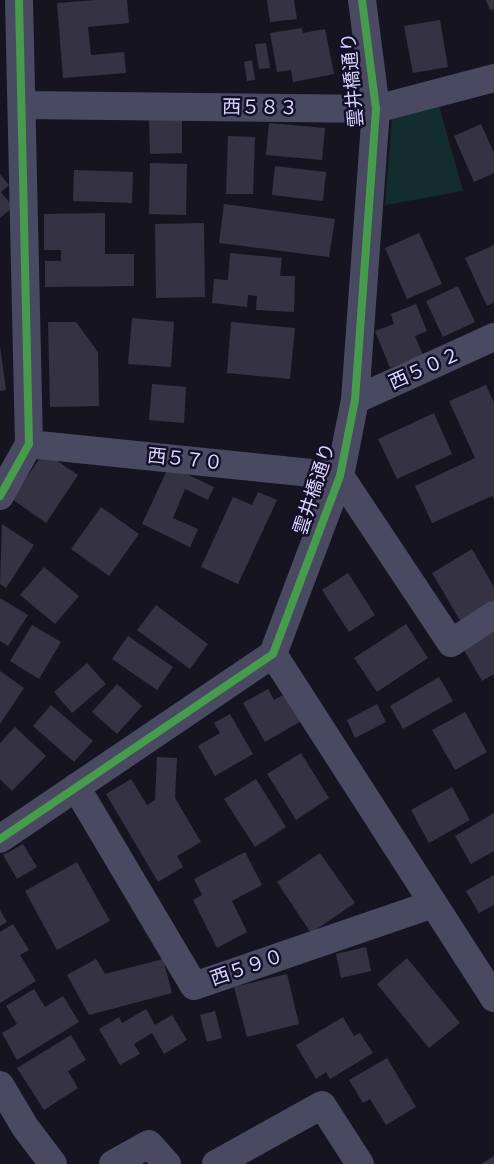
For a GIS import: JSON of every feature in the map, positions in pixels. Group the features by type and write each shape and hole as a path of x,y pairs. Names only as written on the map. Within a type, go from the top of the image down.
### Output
{"street":[{"path":"0,496 29,444 11,101 22,77 19,0"},
{"name":"雲井橋通り","path":"274,654 340,476 355,400 376,109 362,0"},
{"name":"西５８３","path":"11,101 376,109 494,78"},
{"name":"西５０２","path":"355,400 494,338"},
{"name":"西５７０","path":"29,444 340,476"},
{"path":"340,476 451,643 494,615"},
{"path":"0,839 274,654 494,998"},
{"name":"西５９０","path":"76,787 194,986 433,904"},
{"path":"0,1085 24,1127 53,1164"},
{"path":"216,1164 322,1105 360,1164"},
{"path":"113,1164 150,1144 167,1164"}],"green space":[{"path":"439,106 463,191 385,205 392,119"}],"building":[{"path":"127,0 129,23 88,27 91,55 124,52 126,73 63,78 57,3"},
{"path":"267,0 294,0 297,19 270,22"},
{"path":"486,0 494,0 494,9 490,10"},
{"path":"440,20 448,67 413,73 404,26"},
{"path":"302,28 303,33 325,29 334,74 293,82 291,70 277,72 270,33"},
{"path":"266,43 270,68 259,69 255,44"},
{"path":"252,60 255,80 247,81 244,62"},
{"path":"149,120 182,120 182,153 150,154"},
{"path":"269,123 325,128 322,160 266,155"},
{"path":"481,124 494,153 494,173 474,182 454,136"},
{"path":"228,136 255,137 253,194 226,194"},
{"path":"150,163 187,164 186,215 149,214"},
{"path":"275,166 326,172 323,201 272,195"},
{"path":"74,170 133,172 132,203 73,201"},
{"path":"0,174 9,185 1,192 13,207 0,218"},
{"path":"224,204 335,219 329,257 219,243"},
{"path":"105,213 105,254 134,254 134,286 45,287 45,261 61,261 61,250 44,250 44,214"},
{"path":"204,223 205,297 156,298 155,224"},
{"path":"419,233 442,284 407,299 385,248"},
{"path":"494,245 494,302 487,306 465,258"},
{"path":"230,253 282,258 280,276 295,276 294,312 256,310 257,296 248,295 247,307 212,303 214,279 228,280"},
{"path":"458,286 475,322 443,337 426,301"},
{"path":"416,304 427,331 415,336 423,355 390,368 375,331 394,324 391,314"},
{"path":"132,318 174,322 171,367 128,364"},
{"path":"48,322 76,322 98,352 99,406 50,407"},
{"path":"231,322 295,328 290,379 227,373"},
{"path":"0,346 6,390 0,391"},
{"path":"152,384 186,387 184,423 149,420"},
{"path":"486,385 494,403 494,500 492,496 432,523 415,486 475,458 449,401"},
{"path":"434,413 452,454 397,479 378,439"},
{"path":"44,452 78,475 46,523 12,499"},
{"path":"169,466 214,487 208,500 185,489 173,518 198,529 190,547 142,524"},
{"path":"258,492 277,500 238,584 201,567 233,497 252,505"},
{"path":"101,507 139,534 109,576 71,549"},
{"path":"2,524 34,545 6,588 0,584"},
{"path":"472,549 494,587 494,602 461,622 432,573"},
{"path":"44,567 79,596 55,624 20,595"},
{"path":"348,573 375,615 349,632 322,590"},
{"path":"0,598 28,615 8,646 0,641"},
{"path":"156,605 208,644 190,669 137,630"},
{"path":"406,624 428,658 377,692 354,658"},
{"path":"32,625 61,642 39,679 10,661"},
{"path":"494,632 494,674 482,681 464,650"},
{"path":"128,636 173,667 157,690 112,659"},
{"path":"87,663 106,684 72,713 54,692"},
{"path":"0,671 24,688 0,724"},
{"path":"439,677 453,701 403,729 390,706"},
{"path":"117,684 142,706 117,734 92,712"},
{"path":"268,689 274,700 287,693 303,720 265,742 243,703"},
{"path":"377,704 386,722 355,738 347,720"},
{"path":"51,705 93,741 74,762 33,726"},
{"path":"465,712 487,752 455,770 432,730"},
{"path":"230,714 253,754 215,776 198,746 220,733 214,723"},
{"path":"15,727 46,756 12,791 0,779 0,743"},
{"path":"301,753 329,798 296,820 267,774"},
{"path":"157,757 177,758 175,798 201,842 177,856 183,867 158,882 106,794 131,779 147,805 155,800"},
{"path":"256,779 286,827 255,847 224,799"},
{"path":"452,787 470,820 429,843 411,810"},
{"path":"494,813 494,851 471,864 455,836"},
{"path":"23,844 37,867 17,879 3,855"},
{"path":"245,852 262,885 232,901 247,932 217,948 193,900 202,895 194,879"},
{"path":"320,853 355,903 311,933 277,882"},
{"path":"77,862 110,921 57,950 25,891"},
{"path":"494,875 494,905 479,913 466,891"},
{"path":"0,910 7,922 0,926"},
{"path":"13,924 29,950 20,955 36,981 0,1003 0,932"},
{"path":"366,947 371,971 341,978 336,954"},
{"path":"407,958 460,1023 429,1048 377,984"},
{"path":"96,959 105,974 163,959 172,993 89,1015 67,975"},
{"path":"287,974 299,1024 247,1037 234,987"},
{"path":"34,989 45,1007 63,996 79,1022 17,1060 2,1033 17,1024 6,1006"},
{"path":"146,1009 155,1025 172,1015 187,1040 164,1054 152,1033 134,1044 140,1054 120,1065 99,1029 119,1017 122,1023"},
{"path":"215,1011 222,1038 207,1042 200,1015"},
{"path":"343,1017 354,1036 360,1033 373,1053 330,1079 326,1072 316,1079 296,1045"},
{"path":"71,1035 86,1060 68,1071 78,1088 44,1110 17,1068"},
{"path":"387,1058 416,1107 386,1125 370,1099 363,1103 349,1080"},
{"path":"494,1156 494,1164 481,1164"}],"cycle path":[{"path":"0,496 29,444 19,0"},
{"path":"0,839 273,654 340,476 355,400 376,109 362,0"}]}
